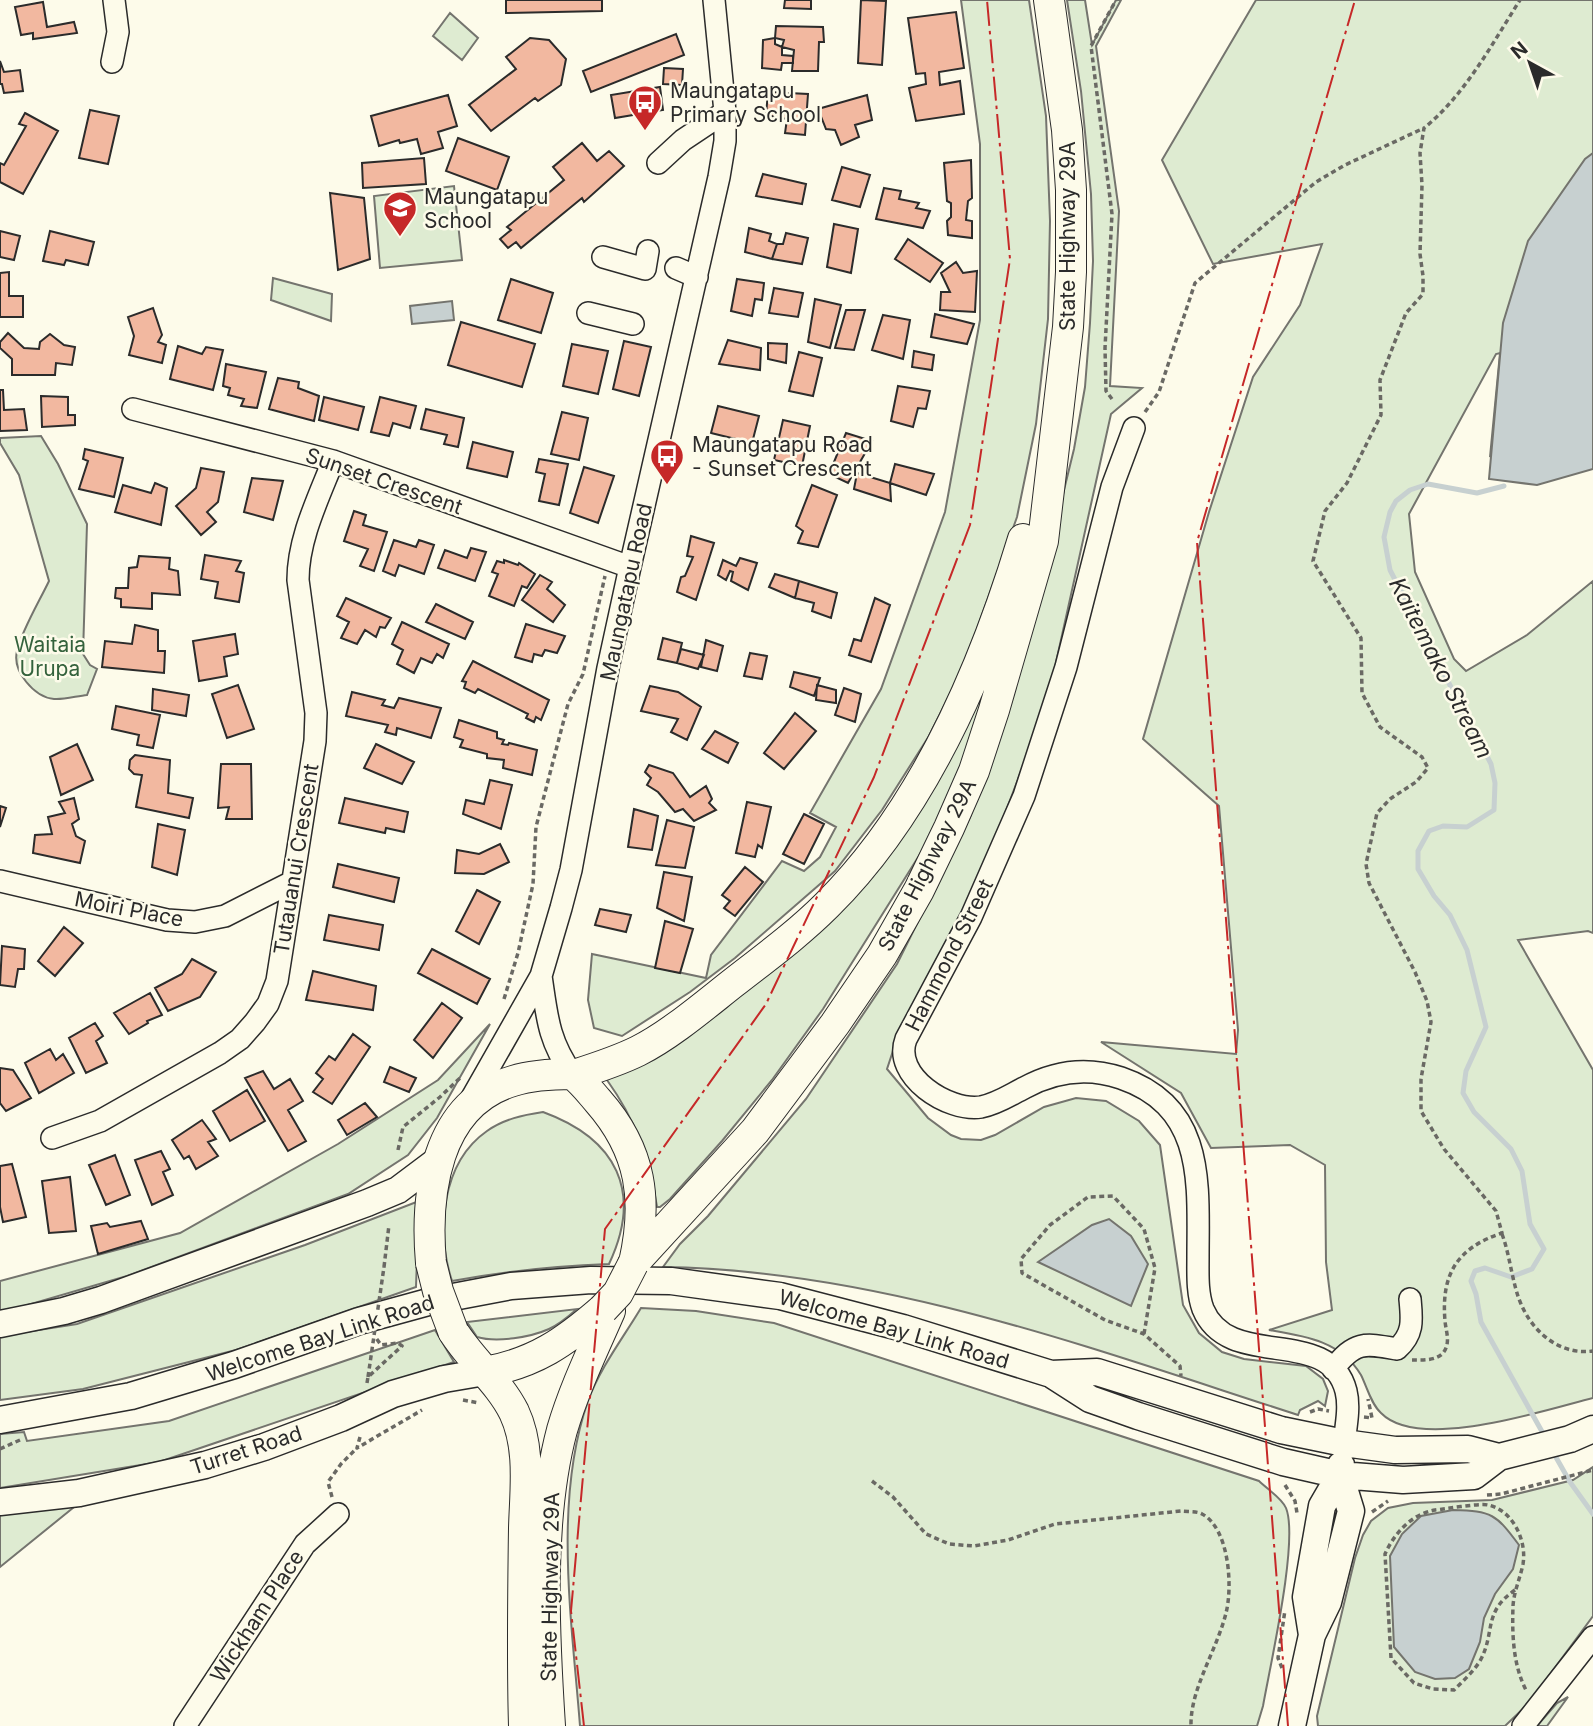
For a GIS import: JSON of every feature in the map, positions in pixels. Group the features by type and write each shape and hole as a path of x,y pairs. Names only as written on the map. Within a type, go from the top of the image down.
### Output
{"highway":[{"name":"State Highway 29A","path":"634,1264 755,1131 881,955 919,890 974,771 1021,622 1043,541 1068,327 1071,190 1067,130 1049,0"},
{"name":"State Highway 29A","path":"524,1726 525,1455 522,1433 513,1410 499,1388 464,1349 453,1331 442,1303 431,1263 430,1207 438,1160 450,1131 462,1114 486,1093 510,1081 573,1074 606,1065 640,1050 707,1004 801,931 856,874 916,788 945,736 990,638 1014,570 1056,432"},
{"path":"485,1373 521,1364 571,1336 610,1304 634,1264 642,1213 640,1186 633,1159 626,1142 605,1109 573,1074"},
{"name":"State Highway 29A","path":"550,1726 546,1663 546,1569 552,1480 569,1409 610,1304"}],"main road":[{"path":"0,1324 64,1311 101,1300 368,1203 398,1190 438,1160"},
{"name":"Welcome Bay Link Road","path":"0,1420 131,1396 234,1365 359,1321 432,1301 511,1286 591,1280 671,1281 780,1296 903,1328 1051,1374 1090,1399 1138,1416 1283,1462 1340,1475 1403,1479 1474,1476 1510,1455 1581,1434"},
{"name":"Welcome Bay Link Road","path":"1051,1374 1097,1372 1281,1430 1344,1443 1395,1450 1468,1449 1510,1455"},
{"name":"Turret Road","path":"0,1502 79,1493 205,1465 264,1447 341,1418 393,1394 444,1380 485,1373"},
{"path":"1292,1726 1312,1635 1306,1597 1322,1506 1340,1475 1344,1443"}],"street":[{"path":"112,62 118,32 114,0"},
{"name":"Maungatapu Road","path":"462,1114 541,976 571,870 608,668 697,278 725,141 725,112 714,0"},
{"path":"658,163 704,125 725,112"},
{"path":"603,257 645,270 648,251"},
{"path":"676,268 697,278"},
{"path":"588,313 633,324"},
{"name":"Sunset Crescent","path":"133,409 332,461 630,566"},
{"name":"Hammond Street","path":"1134,428 1112,487 1066,667 1024,796 971,917 906,1039 905,1057 913,1074 928,1091 946,1102 964,1107 989,1105 1044,1078 1079,1072 1107,1074 1152,1094 1181,1123 1195,1159 1198,1181 1199,1291 1202,1306 1211,1322 1227,1336 1242,1343 1307,1353 1333,1369"},
{"name":"Tutauanui Crescent","path":"52,1138 100,1121 220,1053 240,1039 268,1004 277,981 315,741 316,713 298,562 301,544 332,461"},
{"name":"Moiri Place","path":"0,881 167,920 195,922 225,916 292,882"},
{"name":"Maungatapu Road","path":"541,976 549,1030 557,1054 573,1074"},
{"path":"1344,1443 1345,1388 1333,1369 1348,1351 1354,1348 1381,1346 1397,1349 1405,1342 1413,1325 1410,1299"},
{"name":"Wickham Place","path":"185,1726 305,1544 338,1514"},
{"path":"1530,1718 1593,1637"}],"path":[{"path":"1112,399 1106,390 1105,348 1112,214 1091,46 1116,0"},
{"path":"1134,428 1159,392 1195,283 1316,182 1345,165 1424,128 1441,114 1478,66 1520,0"},
{"path":"1424,128 1420,153 1420,254 1423,294 1406,313 1380,380 1381,415 1347,483 1325,511 1313,561 1361,638 1362,693 1380,727 1422,757 1428,768 1416,782 1390,799 1377,813 1366,864 1369,883 1415,972 1432,1022 1421,1079 1420,1111 1444,1149 1496,1211 1517,1295 1534,1324 1550,1342 1566,1350 1581,1353 1593,1351"},
{"path":"504,1000 518,953 533,884 536,827 568,704 583,674 609,560"},
{"path":"398,1150 403,1127 440,1097 467,1070"},
{"path":"1143,1334 1155,1268 1143,1229 1113,1196 1088,1197 1050,1225 1021,1259 1022,1273 1105,1320 1143,1334 1180,1366 1181,1399"},
{"path":"374,1336 382,1345 398,1343 402,1346 368,1377 389,1225"},
{"path":"1381,1346 1411,1360 1428,1360 1444,1352 1448,1342 1445,1292 1452,1268 1465,1253 1486,1239 1502,1233"},
{"path":"363,1340 386,1333"},
{"path":"452,1399 478,1403 486,1408"},
{"path":"328,1482 357,1448 427,1406"},
{"path":"357,1448 360,1437"},
{"path":"1513,1491 1593,1469"},
{"path":"872,1481 893,1497 926,1534 949,1544 974,1546 1008,1540 1055,1524 1181,1511 1201,1513 1218,1528 1228,1560 1227,1611 1191,1707 1191,1726"},
{"path":"1515,1590 1501,1600 1490,1625 1487,1644 1480,1661 1454,1690 1433,1689 1414,1683 1391,1658 1385,1554 1406,1523 1431,1511 1488,1504 1507,1515 1520,1533 1524,1562 1515,1590 1514,1645 1518,1675 1530,1718"}],"green space":[{"path":"961,0 1029,0 1046,116 1050,221 1048,319 1036,424 1017,517 963,668 929,736 882,810 835,871 735,958 690,992 622,1036 594,1028 588,1000 592,954 706,978 711,955 782,861 804,871 820,857 836,827 810,813 881,689 945,512 980,320 980,144"},
{"path":"1067,0 1085,0 1092,45 1116,0 1121,0 1096,46 1119,211 1110,386 1142,388 1111,414 1047,703 969,908 896,1042 887,1069 928,1118 961,1139 981,1140 1044,1107 1076,1098 1106,1101 1139,1121 1160,1145 1183,1305 1199,1333 1222,1352 1244,1359 1306,1366 1323,1379 1328,1391 1325,1406 1318,1401 1300,1410 1298,1415 1064,1340 906,1298 825,1282 744,1272 663,1267 806,1099 897,964 970,817 1020,671 1074,449 1085,387 1090,323 1093,261 1091,194 1081,91"},
{"path":"1256,0 1593,0 1593,300 1490,457 1500,353 1496,354 1409,514 1415,572 1454,659 1466,671 1527,635 1593,581 1593,933 1588,931 1518,940 1593,1070 1593,1398 1483,1425 1423,1429 1399,1424 1381,1413 1361,1375 1343,1354 1309,1338 1269,1330 1332,1310 1326,1262 1325,1165 1290,1145 1211,1148 1181,1093 1101,1042 1236,1054 1238,1030 1219,806 1143,739 1209,512 1253,377 1300,305 1322,244 1213,264 1162,160"},
{"path":"450,13 478,38 462,60 433,36"},
{"path":"454,186 462,260 380,268 374,196"},
{"path":"273,278 332,294 331,321 271,300"},
{"name":"Waitaia Urupa","path":"41,436 87,524 83,654 90,665 97,669 87,695 62,699 46,697 32,688 21,674 16,659 22,635 49,581 19,475 0,443 0,438"},
{"path":"1023,570 947,811 823,1009 772,1080 670,1199 657,1207 640,1140 626,1110 607,1080 841,902"},
{"path":"490,1024 437,1118 408,1155 348,1194 127,1276 0,1313 0,1281 180,1233 338,1144 438,1080"},
{"path":"543,1112 568,1123 589,1137 605,1153 616,1171 623,1191 623,1214 619,1238 609,1264 491,1274 452,1281 444,1241 444,1220 451,1180 460,1161 472,1145 493,1127 514,1118"},
{"path":"419,1201 416,1287 236,1350 83,1389 0,1400 0,1336 77,1324 305,1245"},
{"path":"641,1308 696,1311 774,1323 1259,1481 1278,1497 1286,1508 1289,1547 1277,1634 1257,1726 580,1726 568,1562 571,1479 577,1439 588,1401 605,1365"},
{"path":"577,1309 549,1329 514,1338 477,1337 467,1322"},
{"path":"435,1330 454,1362 159,1462 0,1488 0,1434 24,1432 27,1441 169,1421"},
{"path":"1593,1467 1593,1616 1528,1704 1505,1726 1318,1726 1317,1716 1355,1558 1371,1521 1388,1508 1413,1503 1492,1500 1573,1480"},
{"path":"84,1499 0,1567 0,1509"},
{"path":"1568,1697 1547,1726 1537,1726 1557,1703"}],"shaded area":[{"path":"1593,153 1593,469 1537,485 1489,479 1503,323 1528,241 1585,159"},
{"path":"452,301 454,320 412,324 410,306"},
{"path":"1109,1219 1131,1236 1148,1264 1131,1306 1038,1262 1092,1225"},
{"path":"1453,1510 1492,1516 1519,1545 1513,1569 1495,1594 1484,1618 1480,1642 1469,1669 1455,1678 1435,1679 1415,1672 1394,1647 1390,1556 1402,1534 1421,1516"}],"building":[{"path":"506,0 602,0 602,11 506,13"},
{"path":"785,0 811,0 811,9 784,8"},
{"path":"861,0 886,1 882,65 858,63"},
{"path":"43,2 47,27 74,22 77,33 33,39 33,33 21,35 15,7"},
{"path":"956,12 964,68 939,72 940,85 960,81 964,114 916,121 909,88 926,84 925,73 916,74 908,18"},
{"path":"776,26 823,27 824,42 819,42 818,71 792,71 794,50 782,47 784,40 775,38"},
{"path":"676,34 684,55 591,92 583,71"},
{"path":"530,38 549,40 566,59 561,85 538,101 535,98 491,131 469,105 516,69 506,57"},
{"path":"775,38 775,44 782,47 782,55 793,56 793,63 782,63 781,70 762,68 763,40"},
{"path":"0,61 4,72 20,70 23,91 4,93 0,84"},
{"path":"664,68 683,69 682,85 663,84"},
{"path":"660,87 663,110 615,118 611,95"},
{"path":"768,92 808,94 805,135 785,133 787,119 766,115"},
{"path":"448,95 457,126 438,132 443,148 421,154 417,139 400,143 399,140 379,146 371,116"},
{"path":"867,95 872,120 855,125 859,137 841,145 835,130 826,129 818,109"},
{"path":"90,110 119,116 108,164 79,158"},
{"path":"25,113 58,131 23,194 0,182 0,163 4,165 26,126 19,124"},
{"path":"458,138 509,157 497,190 446,171"},
{"path":"582,143 597,161 609,151 624,166 584,202 582,198 521,248 516,242 508,248 500,239 511,230 507,227 564,180 553,167"},
{"path":"424,158 426,184 363,188 362,163"},
{"path":"971,160 972,198 968,201 966,220 972,221 972,238 948,235 947,221 951,217 951,203 947,201 944,163"},
{"path":"842,167 870,175 860,207 832,200"},
{"path":"763,174 806,184 802,204 756,196"},
{"path":"884,188 901,191 899,199 919,203 916,208 930,211 923,228 876,219"},
{"path":"330,193 364,198 370,259 338,270"},
{"path":"834,224 858,229 851,273 827,267"},
{"path":"749,228 771,234 769,241 777,244 772,259 745,252"},
{"path":"0,231 20,236 14,260 0,257"},
{"path":"50,231 94,242 88,265 66,260 64,265 43,261"},
{"path":"786,233 808,238 802,264 772,259 777,244 783,244"},
{"path":"908,239 943,263 930,282 895,259"},
{"path":"956,262 963,273 977,271 975,312 940,310 941,292 950,292 941,273"},
{"path":"9,272 9,296 23,296 23,317 0,317 0,273"},
{"path":"511,279 553,293 541,333 498,320"},
{"path":"737,279 764,283 762,300 755,299 752,316 731,311"},
{"path":"774,288 803,293 798,317 769,313"},
{"path":"815,299 841,305 830,348 808,342"},
{"path":"153,308 162,335 158,342 166,345 162,363 129,355 134,336 128,317"},
{"path":"846,310 865,310 854,350 835,348"},
{"path":"935,314 974,324 967,344 931,337"},
{"path":"883,315 910,320 903,359 872,350"},
{"path":"461,322 535,344 522,387 448,365"},
{"path":"8,333 24,348 39,349 40,342 50,334 64,345 75,347 72,365 56,363 55,375 12,375 12,359 0,348 0,342"},
{"path":"728,340 761,348 760,370 719,364"},
{"path":"624,341 651,347 639,396 613,389"},
{"path":"768,343 787,344 786,363 768,359"},
{"path":"572,344 608,351 598,394 563,386"},
{"path":"178,346 202,354 206,347 223,350 213,390 170,379"},
{"path":"914,351 934,355 932,370 912,367"},
{"path":"799,352 822,358 813,396 789,391"},
{"path":"226,364 266,372 257,408 241,406 244,399 228,395 230,388 223,386"},
{"path":"278,378 299,382 298,388 319,396 314,421 269,409"},
{"path":"898,386 930,391 926,409 918,408 913,427 891,421"},
{"path":"0,390 3,390 4,410 24,409 27,430 0,431"},
{"path":"41,396 68,397 68,415 75,415 75,425 42,427"},
{"path":"324,397 364,407 358,430 319,420"},
{"path":"380,397 416,406 410,428 393,423 389,436 371,432"},
{"path":"718,406 759,416 752,443 711,433"},
{"path":"426,409 464,418 458,447 444,444 447,435 421,429"},
{"path":"562,412 588,418 579,460 551,454"},
{"path":"783,420 810,426 802,466 774,460"},
{"path":"846,433 872,441 848,483 829,474"},
{"path":"473,442 513,452 507,477 467,468"},
{"path":"85,449 123,458 114,497 79,489 88,461 83,459"},
{"path":"539,459 568,464 559,505 539,501 545,474 536,472"},
{"path":"895,464 934,474 926,495 890,483"},
{"path":"584,467 614,476 598,523 570,513"},
{"path":"201,468 224,472 218,502 207,512 216,522 201,535 176,506 196,488"},
{"path":"857,473 890,483 891,501 854,489"},
{"path":"252,478 283,481 273,520 244,512"},
{"path":"155,483 167,488 161,525 115,512 123,485 151,493"},
{"path":"812,485 837,495 818,547 798,543 803,531 796,526"},
{"path":"354,511 366,515 363,525 387,532 374,571 360,566 368,549 344,541"},
{"path":"691,536 714,543 696,600 677,592 681,577 685,576 693,557 687,556"},
{"path":"394,540 416,547 419,540 434,545 424,574 399,565 395,576 383,571"},
{"path":"471,548 486,552 475,581 438,568 445,550 467,558"},
{"path":"205,555 241,561 236,571 244,573 239,602 215,598 218,582 201,579"},
{"path":"139,556 170,558 169,569 178,571 180,595 152,593 152,609 121,607 121,599 115,598 116,588 128,588 129,568 137,567"},
{"path":"740,558 757,563 748,590 731,581 733,572 730,571 726,580 718,575 723,560 736,566"},
{"path":"504,560 518,565 519,563 535,574 527,588 522,586 514,606 489,596 498,574 492,572 497,561 504,563"},
{"path":"775,574 799,581 795,598 769,587"},
{"path":"540,575 552,582 547,589 565,605 553,622 522,600"},
{"path":"799,581 837,593 831,618 812,611 814,603 795,598"},
{"path":"346,598 391,618 385,628 380,627 376,637 365,630 357,644 341,638 349,622 337,616"},
{"path":"875,598 890,605 871,662 849,655 854,639 861,641"},
{"path":"436,604 473,622 465,639 426,622"},
{"path":"402,622 449,644 443,658 437,654 432,663 421,658 414,673 397,664 403,650 392,644"},
{"path":"526,624 565,636 557,653 545,650 542,656 534,654 532,662 515,657"},
{"path":"135,625 158,630 158,651 165,651 164,673 102,667 105,641 132,644"},
{"path":"235,634 238,654 224,657 227,676 199,681 193,641"},
{"path":"663,638 682,643 677,663 658,659"},
{"path":"706,640 723,646 717,671 701,667"},
{"path":"681,649 704,655 698,669 677,663"},
{"path":"750,653 767,656 762,679 744,676"},
{"path":"473,661 549,700 541,720 536,717 534,722 526,718 528,714 478,689 475,693 464,688 466,682 462,681"},
{"path":"794,672 820,678 814,696 790,687"},
{"path":"238,685 254,729 227,738 212,694"},
{"path":"817,685 836,690 836,703 816,700"},
{"path":"650,686 678,692 701,707 687,740 671,732 678,719 641,711"},
{"path":"844,688 861,694 855,722 835,715"},
{"path":"153,689 189,695 186,716 152,710"},
{"path":"352,692 385,700 382,705 394,708 399,698 441,708 431,738 397,728 396,735 385,732 388,725 346,716"},
{"path":"116,706 160,715 153,748 137,745 139,735 112,729"},
{"path":"795,713 816,731 784,769 764,753"},
{"path":"459,720 497,732 497,738 504,740 502,744 509,743 537,750 532,775 503,768 504,760 487,758 487,754 460,747 463,740 454,737"},
{"path":"715,731 738,743 728,763 702,749"},
{"path":"77,744 93,780 61,795 50,757"},
{"path":"376,744 414,762 402,784 364,768"},
{"path":"135,755 170,760 168,793 193,798 189,818 136,807 142,775 134,774 129,769 130,760"},
{"path":"221,764 251,764 252,819 226,819 229,807 218,808"},
{"path":"649,765 673,773 690,797 706,786 712,799 709,803 716,810 694,821 683,809 675,812 658,792 647,785 651,778 645,772"},
{"path":"490,780 512,785 501,829 463,814 466,800 484,804"},
{"path":"74,798 79,819 72,824 76,836 85,841 80,863 33,853 35,835 52,834 48,817 65,813 59,802"},
{"path":"345,798 408,812 404,832 386,828 385,833 339,823"},
{"path":"747,802 771,807 762,848 758,845 755,857 736,853"},
{"path":"0,806 6,808 0,827"},
{"path":"634,809 658,816 652,850 628,847"},
{"path":"804,814 824,824 804,864 783,854"},
{"path":"667,820 694,827 685,868 656,865"},
{"path":"158,824 185,830 177,875 152,867"},
{"path":"500,844 509,862 484,874 455,873 457,850 479,854"},
{"path":"338,864 399,878 394,902 333,887"},
{"path":"745,867 763,882 735,916 724,908 730,901 722,895"},
{"path":"664,872 692,877 684,921 657,908"},
{"path":"477,890 500,902 479,944 456,931"},
{"path":"600,909 631,915 626,932 595,925"},
{"path":"329,915 383,925 379,950 324,940"},
{"path":"665,921 693,929 680,973 655,968"},
{"path":"64,927 83,943 55,976 38,961"},
{"path":"2,946 25,949 24,969 18,969 15,987 0,985"},
{"path":"432,949 490,979 477,1004 418,973"},
{"path":"192,959 216,972 200,997 168,1011 155,988 182,974"},
{"path":"313,971 376,986 373,1010 306,1000"},
{"path":"150,993 162,1015 147,1021 148,1023 129,1034 114,1013"},
{"path":"442,1003 462,1018 433,1058 414,1040"},
{"path":"95,1023 103,1036 96,1041 107,1063 86,1073 69,1038"},
{"path":"353,1034 370,1047 332,1104 313,1092 323,1079 316,1073 329,1056 335,1060"},
{"path":"50,1049 56,1060 63,1054 74,1073 39,1093 25,1063"},
{"path":"390,1067 416,1078 409,1092 384,1082"},
{"path":"0,1068 13,1070 31,1098 6,1111 0,1103"},
{"path":"263,1071 274,1089 290,1079 303,1101 288,1110 306,1141 288,1151 245,1078"},
{"path":"247,1090 265,1121 230,1141 213,1111"},
{"path":"365,1103 377,1117 347,1135 338,1120"},
{"path":"202,1120 216,1139 208,1142 218,1156 196,1169 189,1156 184,1159 172,1140"},
{"path":"161,1151 170,1169 163,1172 173,1195 152,1205 135,1160"},
{"path":"115,1155 130,1195 106,1205 89,1165"},
{"path":"12,1164 26,1217 3,1222 0,1207 0,1166"},
{"path":"70,1177 76,1231 49,1233 42,1181"},
{"path":"141,1221 148,1239 98,1254 91,1226 107,1223 110,1227"}],"waterway":[{"name":"Kaitemako Stream","path":"1504,486 1477,493 1428,484 1410,490 1396,501 1390,512 1384,537 1390,570 1491,764 1495,783 1494,810 1467,827 1443,826 1429,831 1418,851 1418,869 1434,896 1450,915 1467,950 1486,1027 1466,1071 1463,1093 1474,1112 1511,1149 1522,1171 1530,1224 1544,1249 1532,1269 1511,1277 1485,1268 1475,1271 1471,1281 1481,1322 1545,1437"},
{"name":"Kaitemako Stream","path":"1553,1452 1593,1514"}],"power":[{"path":"584,1726 571,1611 605,1229 766,1004 874,777 970,525 1010,259 987,0"},
{"path":"1288,1726 1197,542 1355,0"}],"place":[{"name":"Maungatapu Primary School","path":"645,132"},
{"name":"Maungatapu School","path":"400,238"},
{"name":"Maungatapu Road - Sunset Crescent","path":"667,486"}]}
